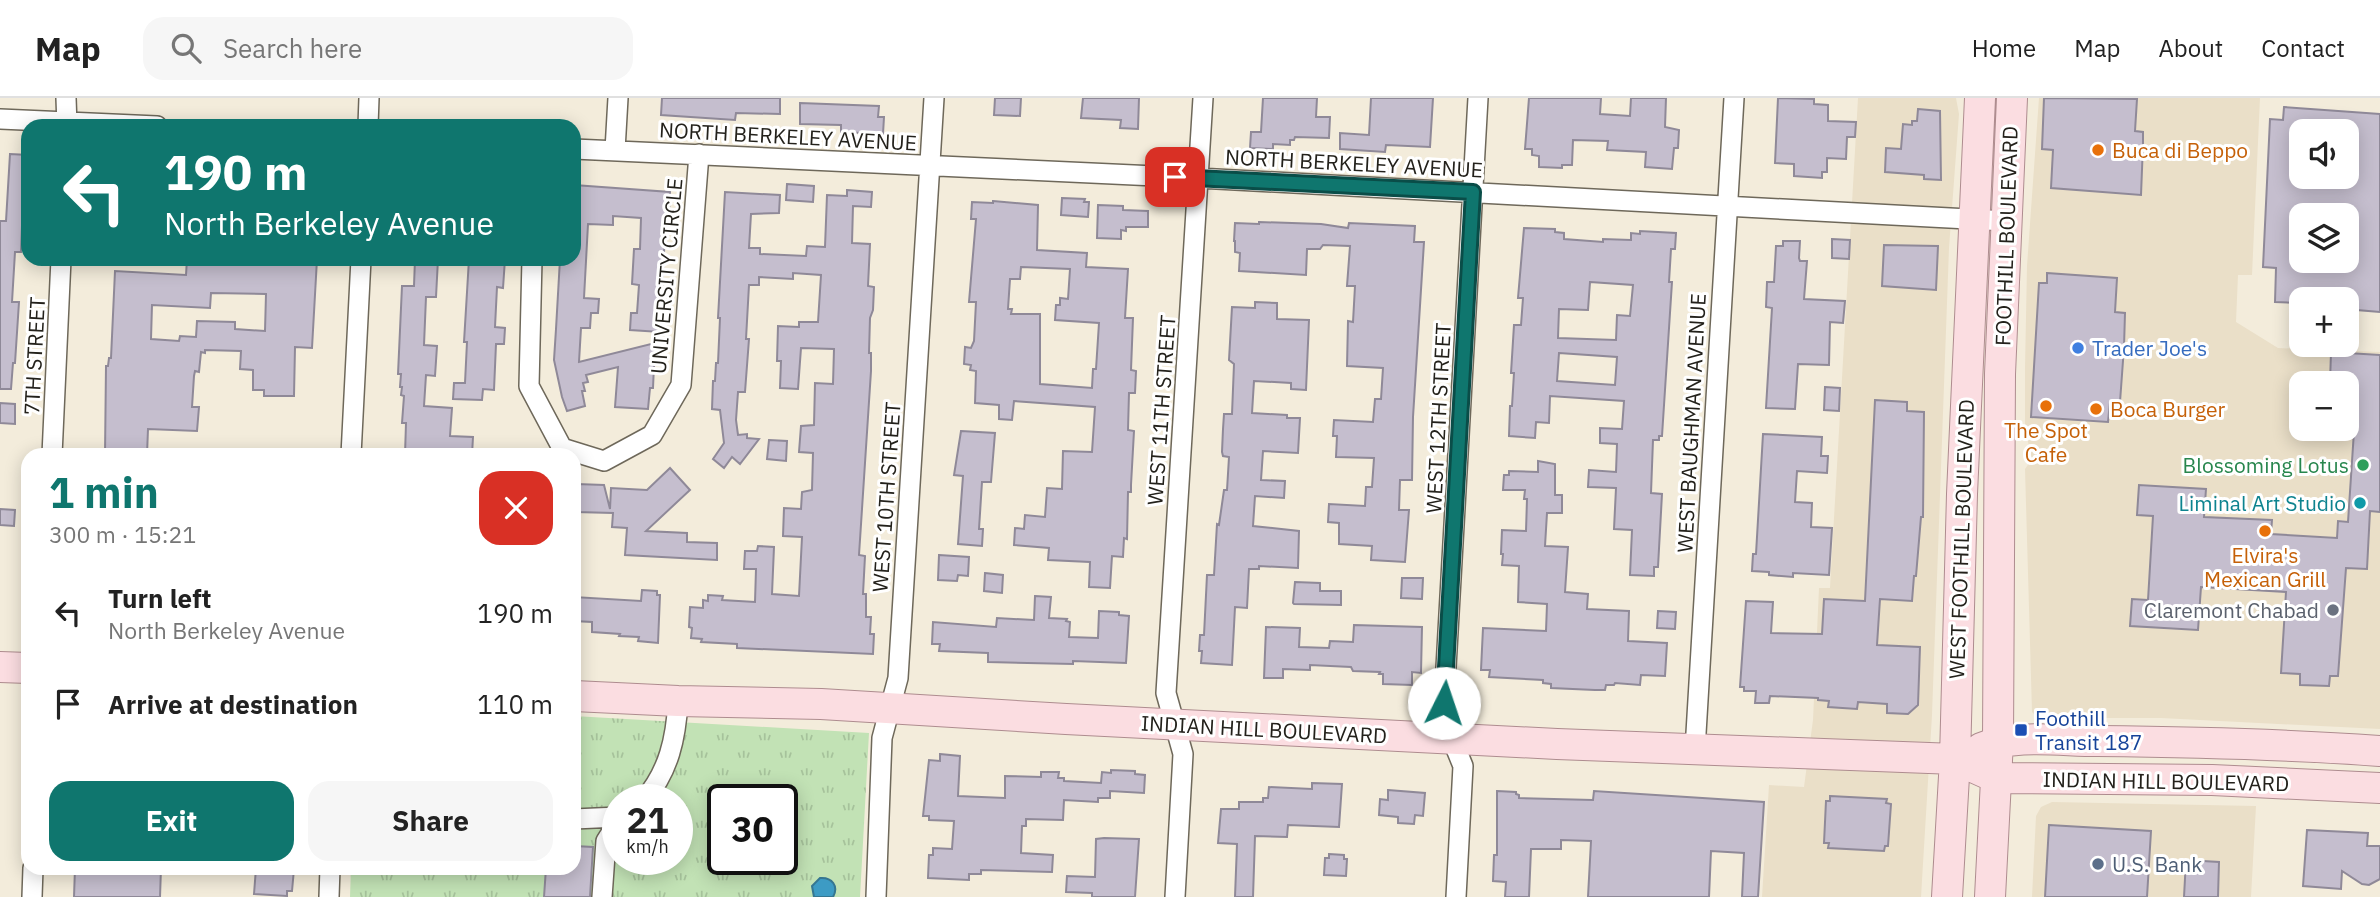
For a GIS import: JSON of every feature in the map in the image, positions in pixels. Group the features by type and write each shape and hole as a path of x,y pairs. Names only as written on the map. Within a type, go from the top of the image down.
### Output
{"main road":[{"name":"FOOTHILL BOULEVARD","path":"1969,320 1980,98"},
{"name":"FOOTHILL BOULEVARD","path":"2000,374 2012,98"},
{"name":"WEST FOOTHILL BOULEVARD","path":"1955,759 1969,320"},
{"name":"WEST FOOTHILL BOULEVARD","path":"1998,741 2000,374"},
{"path":"0,667 21,668"},
{"name":"INDIAN HILL BOULEVARD","path":"581,696 821,704 1452,739 1955,759 1997,778 2212,780 2380,788"},
{"name":"INDIAN HILL BOULEVARD","path":"1955,759 1998,741 2177,742 2380,751"},
{"path":"1990,897 1998,741"},
{"path":"1947,897 1955,759"}],"street":[{"path":"66,98 67,119"},
{"path":"368,119 369,98"},
{"path":"615,150 618,98"},
{"name":"WEST 10TH STREET","path":"876,897 882,738 898,678 934,98"},
{"name":"WEST 11TH STREET","path":"1174,897 1183,754 1166,693 1203,98"},
{"name":"WEST 12TH STREET","path":"1456,897 1463,766 1452,739 1444,703 1478,98"},
{"name":"WEST BAUGHMAN AVENUE","path":"1695,750 1734,98"},
{"path":"0,119 21,121"},
{"name":"NORTH BERKELEY AVENUE","path":"581,149 1198,178 2006,221"},
{"name":"UNIVERSITY CIRCLE","path":"581,454 604,461 652,435 681,385 699,154"},
{"name":"7TH STREET","path":"52,448 61,266"},
{"path":"351,448 361,266"},
{"name":"UNIVERSITY CIRCLE","path":"532,266 529,386 562,448"},
{"path":"655,784 663,773 676,735 678,701"},
{"path":"581,819 602,820"},
{"path":"32,897 33,875"},
{"path":"329,897 330,875"},
{"path":"602,897 604,875"}],"shaded area":[{"path":"1858,98 1956,98 1959,114 1949,248 1932,715 1921,897 1762,897 1769,785 1804,787 1813,720 1819,588 1830,588"},
{"path":"2039,98 2260,98 2252,275 2238,275 2236,322 2278,348 2289,348 2289,357 2359,357 2359,351 2380,352 2380,729 2161,718 2038,718 2032,712 2025,469 2032,459 2025,429 2027,266"},
{"path":"2052,802 2256,806 2251,897 2032,897 2036,816 2041,807"}],"green space":[{"path":"581,716 869,733 860,897 350,897 351,875 581,875"}],"water":[{"path":"820,878 833,883 833,897 814,897 812,886"}],"building":[{"path":"662,98 780,98 780,114 736,113 735,120 661,115"},
{"path":"995,98 1021,98 1020,116 994,115"},
{"path":"1083,98 1139,98 1138,129 1120,128 1121,120 1081,118"},
{"path":"1263,98 1317,98 1316,117 1330,117 1329,138 1295,137 1290,140 1290,145 1273,144 1273,149 1250,148 1251,132 1261,132"},
{"path":"1371,98 1433,98 1430,147 1386,145 1385,152 1340,149 1340,133 1369,135"},
{"path":"1529,98 1601,98 1600,114 1630,116 1631,98 1666,98 1665,127 1679,130 1678,148 1674,148 1672,169 1645,167 1646,152 1607,150 1608,141 1573,140 1572,165 1562,165 1562,168 1539,167 1539,156 1532,155 1532,149 1525,149"},
{"path":"1778,98 1814,99 1814,104 1828,105 1828,121 1856,122 1855,137 1847,137 1846,159 1827,158 1827,172 1822,172 1822,178 1794,176 1794,164 1775,163"},
{"name":"Buca di Beppo","path":"2044,98 2137,99 2135,131 2143,132 2141,195 2051,188 2053,150 2042,149"},
{"path":"800,103 879,106 878,117 884,117 883,134 841,132 841,125 800,124"},
{"path":"2284,107 2380,114 2380,312 2359,310 2359,287 2289,287 2289,303 2275,302 2276,268 2263,267 2270,119 2283,120"},
{"path":"1918,109 1940,111 1941,180 1924,179 1924,175 1885,172 1886,148 1901,149 1903,124 1912,125 1912,121 1917,121"},
{"path":"10,154 21,155 21,252 15,252 12,302 19,302 15,363 11,389 0,389 0,221 6,221"},
{"path":"787,184 814,186 813,202 786,200"},
{"path":"581,186 670,192 660,332 630,330 631,313 637,313 639,285 632,284 634,249 640,249 641,218 613,216 613,225 588,224 584,298 599,299 598,313 591,313 590,328 581,328 579,362 655,343 653,388 650,388 648,409 615,407 618,367 586,375 588,382 583,383 585,391 582,391 585,406 567,411 554,360 560,266 581,266"},
{"path":"847,190 872,192 871,207 853,206 852,243 870,244 868,286 874,287 870,318 871,371 859,555 865,556 863,594 866,594 866,617 871,617 870,634 874,634 873,654 737,648 737,644 701,642 702,639 691,638 690,607 703,608 703,600 708,601 708,595 723,596 722,600 755,602 756,569 744,569 745,551 757,551 758,546 774,547 772,594 799,596 802,537 783,536 784,508 801,509 802,492 812,490 813,453 799,452 801,426 814,425 815,383 833,384 834,349 801,348 798,389 780,388 781,361 777,361 778,326 799,327 799,322 818,322 821,275 793,273 793,279 759,277 759,285 749,285 745,392 738,392 736,420 738,435 747,434 747,438 759,439 740,464 732,457 724,468 713,459 724,443 720,410 712,409 713,381 718,363 725,192 780,195 779,213 751,214 749,248 760,248 760,254 806,256 807,246 825,247 827,195 847,196"},
{"path":"1062,198 1085,199 1084,202 1089,202 1088,217 1061,215"},
{"path":"972,202 1038,205 1037,250 1087,253 1086,267 1128,269 1125,318 1133,318 1131,370 1136,371 1135,393 1129,393 1128,430 1134,431 1131,492 1128,492 1127,539 1124,538 1123,557 1112,556 1110,588 1089,587 1090,562 1048,560 1049,548 1014,545 1015,528 1024,529 1025,515 1045,517 1047,488 1062,489 1063,451 1092,452 1095,407 1014,401 1012,420 999,419 999,405 975,403 976,371 970,370 971,365 964,364 965,347 971,348 974,341 976,302 969,302 976,219 971,219","holes":["1021,267 1070,269 1068,299 1060,298 1060,305 1056,305 1055,320 1099,323 1092,388 1040,384 1040,314 1011,314 1012,309 1008,309 1010,279 1020,279"]},
{"path":"1098,205 1148,211 1148,227 1126,227 1126,231 1121,230 1121,239 1097,238"},
{"path":"1235,223 1321,224 1348,228 1349,223 1415,226 1414,242 1424,242 1413,417 1412,480 1400,480 1399,510 1409,510 1405,562 1371,560 1372,546 1339,544 1339,523 1328,522 1329,504 1365,506 1366,487 1372,487 1374,458 1336,457 1337,436 1333,436 1334,420 1373,422 1375,399 1381,399 1383,368 1347,366 1348,321 1353,322 1355,286 1347,286 1350,246 1323,245 1320,249 1307,249 1306,275 1239,271 1240,253 1235,252 1234,241"},
{"path":"1524,228 1555,229 1555,232 1564,233 1564,239 1603,242 1603,239 1631,240 1631,233 1640,234 1640,231 1676,233 1675,249 1671,249 1669,282 1672,282 1662,436 1659,436 1659,440 1653,440 1651,493 1662,494 1658,567 1654,567 1654,576 1630,575 1632,530 1614,529 1616,488 1588,487 1589,470 1616,472 1617,444 1600,443 1600,428 1622,429 1624,401 1550,396 1549,423 1536,422 1535,438 1509,436 1514,373 1511,373 1514,325 1521,325 1523,298 1518,298","holes":["1590,282 1633,285 1630,316 1617,315 1616,340 1558,338 1559,309 1588,310","1559,353 1617,357 1615,385 1557,381"]},
{"path":"1832,239 1850,240 1849,259 1832,258"},
{"path":"1783,241 1800,241 1800,261 1807,261 1804,299 1845,301 1843,323 1830,322 1829,365 1798,364 1795,409 1766,408 1772,308 1766,307 1767,282 1774,282 1776,246 1783,246"},
{"path":"1884,245 1938,246 1936,290 1882,286"},
{"path":"187,266 317,266 312,348 295,347 294,396 264,396 264,390 253,390 253,370 240,369 241,351 205,350 205,353 201,352 199,372 195,371 194,376 192,407 199,407 197,431 148,429 147,448 105,448 106,366 111,358 115,271 186,275","holes":["211,293 266,294 265,331 235,329 235,322 197,321 196,337 180,336 179,341 151,339 152,305 210,308"]},
{"path":"415,266 438,266 436,297 426,297 424,345 437,346 435,376 426,375 424,406 452,408 450,436 473,437 472,448 405,448 406,423 402,423 404,396 401,395 401,374 398,374 402,286 414,286"},
{"path":"469,266 505,266 503,288 497,287 495,327 505,328 504,344 496,344 494,390 483,389 482,400 453,399 454,383 465,383 467,342 464,342"},
{"path":"2047,273 2117,278 2115,312 2125,313 2124,347 2120,402 2110,402 2108,422 2031,417 2039,283 2047,283"},
{"path":"1255,302 1277,303 1277,319 1309,320 1306,390 1291,389 1291,383 1254,381 1252,413 1300,418 1298,453 1263,451 1261,480 1285,481 1284,498 1255,496 1253,526 1299,531 1298,568 1259,566 1259,569 1249,569 1247,608 1235,607 1232,665 1201,663 1200,635 1204,635 1207,575 1214,575 1217,524 1219,525 1224,490 1227,490 1229,457 1223,456 1222,452 1224,414 1232,414 1234,364 1229,360 1232,307 1255,308"},
{"path":"2359,354 2380,355 2380,512 2370,511 2367,569 2346,568 2338,676 2330,676 2329,686 2300,685 2300,674 2281,673 2286,592 2201,587 2198,630 2130,626 2132,599 2148,600 2153,516 2137,515 2139,485 2206,489 2204,517 2272,520 2271,534 2337,538 2338,521 2348,522 2353,441 2359,441 2359,371 2330,371 2331,357 2359,357"},
{"path":"1825,387 1840,388 1839,411 1824,410"},
{"path":"1875,400 1907,402 1907,411 1924,412 1923,517 1912,601 1880,599 1877,645 1920,647 1918,705 1908,714 1887,713 1887,704 1858,702 1857,709 1828,707 1829,701 1818,698 1770,696 1769,703 1755,703 1756,691 1744,691 1744,687 1740,687 1746,601 1773,602 1771,633 1822,634 1824,599 1865,601"},
{"path":"0,403 15,404 15,424 0,423"},
{"path":"961,431 995,433 991,482 982,482 979,529 983,529 982,546 958,544 963,476 954,475"},
{"path":"1763,434 1822,437 1821,456 1828,456 1827,473 1797,471 1795,502 1812,503 1811,527 1832,528 1829,575 1793,573 1793,577 1752,571 1753,554 1756,554"},
{"path":"769,440 787,441 786,461 767,459"},
{"path":"1538,461 1555,464 1555,495 1562,495 1562,513 1547,513 1545,546 1568,547 1565,592 1588,594 1587,609 1629,611 1628,641 1667,643 1665,676 1641,675 1640,685 1615,683 1606,685 1605,690 1595,690 1551,688 1551,684 1543,683 1543,680 1489,677 1490,670 1481,670 1483,628 1546,631 1547,604 1518,602 1519,566 1502,565 1501,554 1502,530 1526,531 1525,490 1503,490 1504,475 1509,475 1509,471 1538,472"},
{"path":"670,468 690,490 646,531 687,533 687,542 717,543 717,560 625,555 627,528 612,527 613,513 581,512 581,484 604,485 610,509 611,488 647,490"},
{"path":"0,509 15,510 14,526 0,525"},
{"path":"939,555 969,557 968,576 958,575 957,581 938,580"},
{"path":"985,573 1003,575 1002,593 984,591"},
{"path":"1402,578 1423,578 1422,599 1401,598"},
{"path":"1295,582 1320,583 1320,591 1341,591 1341,605 1294,604"},
{"path":"642,590 657,591 657,595 660,595 658,643 638,641 639,637 592,632 592,622 581,621 581,597 641,601"},
{"path":"1035,596 1051,597 1049,618 1067,619 1066,621 1070,622 1069,637 1098,638 1099,611 1119,612 1119,615 1129,616 1126,663 988,662 988,653 939,651 940,644 932,644 933,622 996,627 997,618 1034,620"},
{"path":"1658,611 1676,612 1675,629 1657,628"},
{"path":"1354,625 1422,627 1421,673 1412,672 1412,685 1383,684 1383,674 1379,674 1380,672 1310,665 1310,670 1283,669 1283,678 1264,678 1266,627 1300,628 1299,647 1329,648 1330,641 1353,642"},
{"path":"940,754 960,756 958,796 1005,798 1005,776 1041,777 1041,772 1059,772 1058,778 1064,778 1064,781 1101,783 1102,772 1111,773 1111,770 1135,771 1135,774 1145,775 1144,793 1110,791 1110,798 1098,798 1098,802 1064,800 1063,820 1026,819 1026,826 1022,826 1021,853 1053,855 1052,872 981,870 981,874 969,874 969,880 928,878 929,855 933,855 933,848 952,849 954,821 929,820 929,816 923,816 929,760 940,761"},
{"path":"1312,783 1342,784 1339,827 1288,825 1287,837 1255,836 1253,897 1235,897 1237,844 1218,843 1221,809 1239,809 1239,802 1263,802 1263,798 1268,798 1269,787 1312,789"},
{"path":"1388,790 1425,793 1423,816 1415,815 1414,824 1398,823 1398,817 1379,815 1380,799 1388,800"},
{"path":"1497,791 1516,792 1519,798 1593,800 1594,791 1764,802 1758,897 1742,897 1744,853 1711,851 1709,897 1588,897 1591,841 1561,840 1561,849 1531,849 1529,897 1505,897 1506,882 1493,881 1494,855 1497,855"},
{"path":"1830,796 1887,799 1886,803 1891,804 1888,846 1885,846 1884,851 1828,848 1829,843 1824,843 1826,801 1830,801"},
{"name":"U.S. Bank","path":"2049,825 2151,831 2147,897 2045,897"},
{"path":"2307,830 2368,833 2367,846 2380,846 2380,879 2369,885 2362,884 2342,871 2341,889 2303,886"},
{"path":"1096,839 1139,839 1135,897 1092,897 1092,893 1066,892 1067,876 1095,877"},
{"path":"581,846 593,847 590,897 544,897 546,875 581,875"},
{"path":"1329,854 1344,855 1344,859 1347,859 1346,876 1324,875 1325,858 1329,858"},
{"path":"2186,860 2219,862 2218,897 2184,897"},
{"path":"75,875 161,875 160,897 74,897"},
{"path":"255,875 293,875 292,891 287,891 287,896 254,894"}],"place":[{"name":"Buca di Beppo","path":"2098,150"},
{"name":"Trader Joe's","path":"2078,348"},
{"name":"The Spot Cafe","path":"2046,406"},
{"name":"Boca Burger","path":"2096,409"},
{"name":"Blossoming Lotus","path":"2363,465"},
{"name":"Liminal Art Studio","path":"2360,503"},
{"name":"Elvira's Mexican Grill","path":"2265,531"},
{"name":"Claremont Chabad","path":"2333,610"},
{"name":"Foothill Transit 187","path":"2021,730"},
{"name":"U.S. Bank","path":"2098,864"}],"route":[{"path":"1175,177 1473,192 1444,703"}]}
